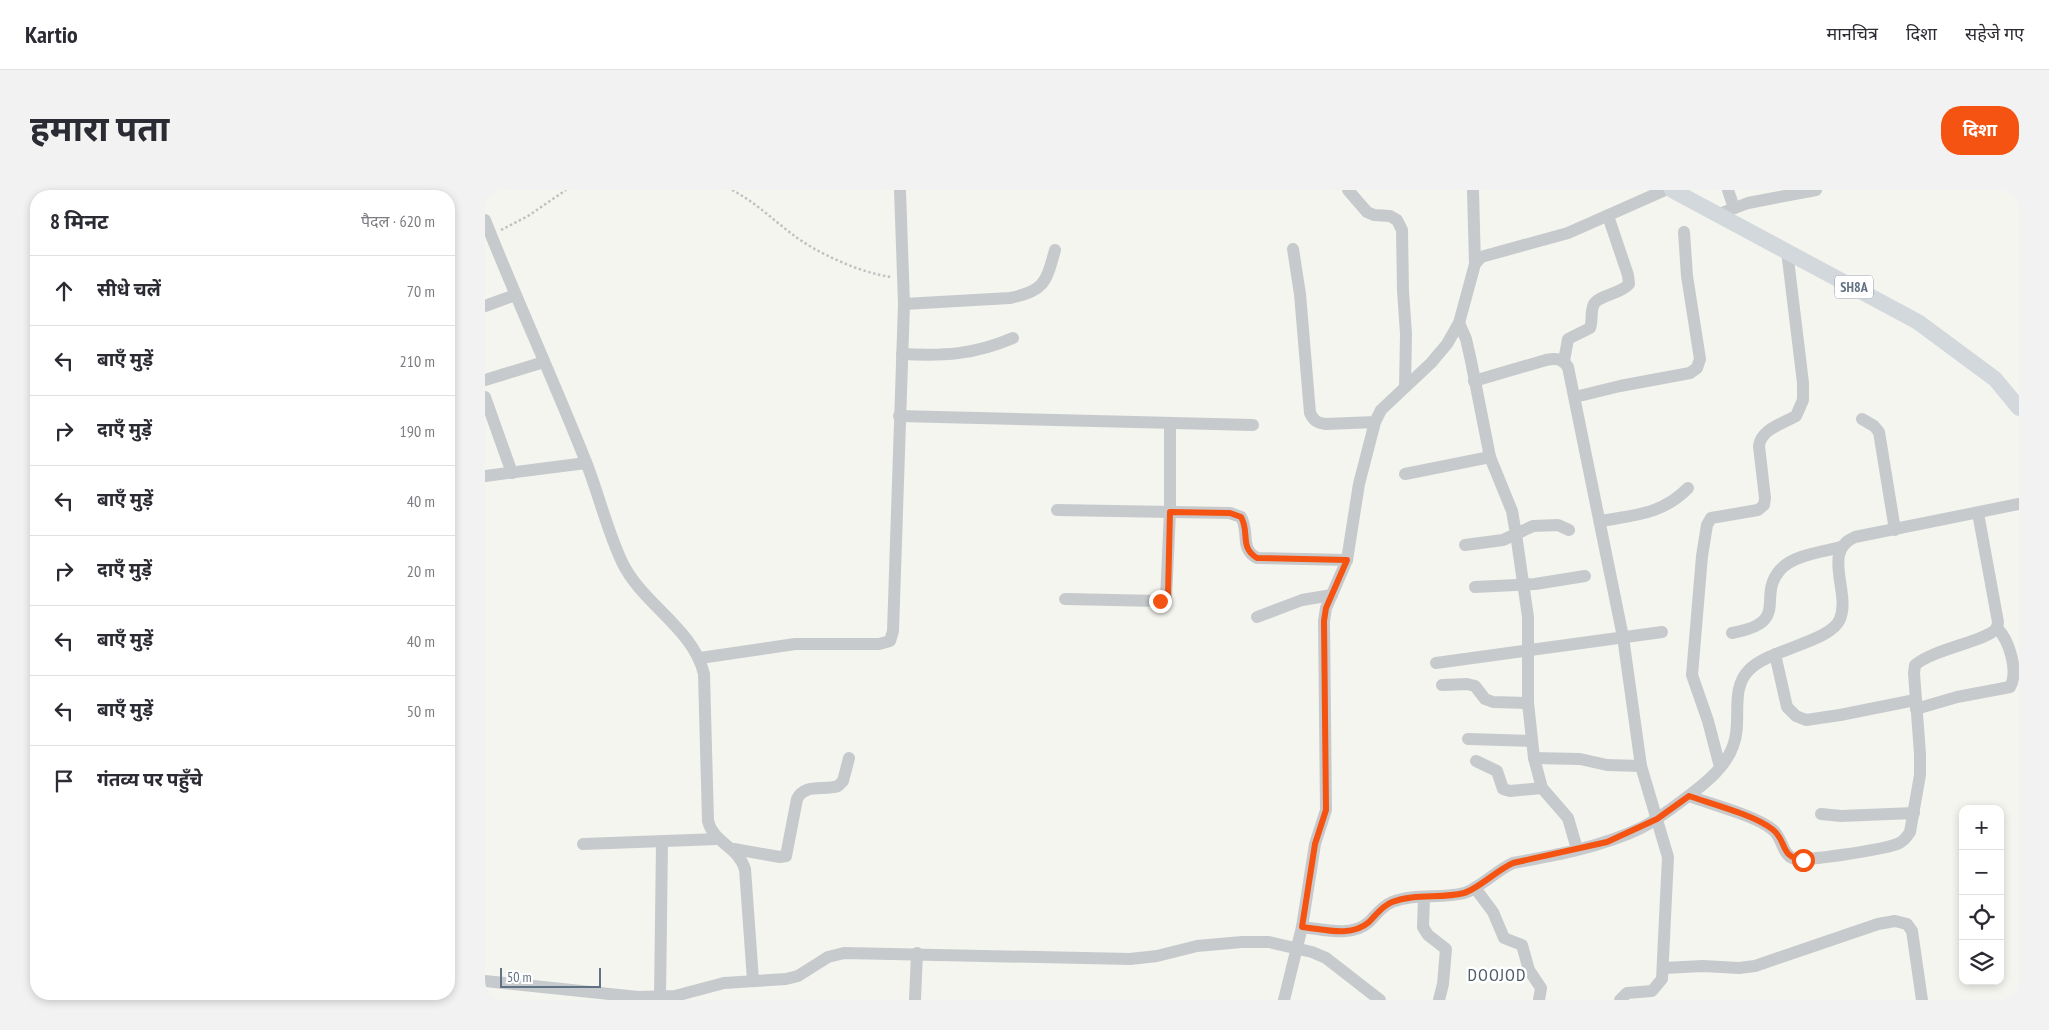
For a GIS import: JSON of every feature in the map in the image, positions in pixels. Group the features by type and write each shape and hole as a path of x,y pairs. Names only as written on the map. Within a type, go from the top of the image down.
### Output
{"main road":[{"name":"SH8A","path":"1671,190 1726,211 1787,251 1918,322 1995,379 2019,408"}],"street":[{"path":"700,658 795,644 879,644 890,641 893,631 904,304 900,190"},
{"path":"1348,190 1367,212 1374,215 1390,216 1397,220 1402,230 1406,334 1405,387"},
{"path":"1284,1000 1302,927 1315,844 1326,810 1324,621 1332,595 1347,560 1361,475 1375,422 1381,410 1431,363 1447,344 1459,323 1475,264 1473,190"},
{"path":"1475,264 1481,257 1541,242 1608,216 1665,190"},
{"path":"1728,190 1726,211 1777,196 1816,190"},
{"path":"1564,361 1568,339 1590,328 1593,305 1597,300 1624,290 1629,284 1628,275 1608,216"},
{"path":"485,220 586,463 610,535 629,574 692,646 700,658 704,674 709,821 711,831 718,839 734,849 742,859 745,869 753,980"},
{"path":"1575,397 1690,373 1697,368 1700,359 1687,276 1684,232"},
{"path":"1293,249 1300,294 1310,413 1313,419 1326,424 1375,422"},
{"path":"904,304 1024,296 1037,291 1045,282 1055,250"},
{"path":"1720,767 1709,721 1692,675 1702,556 1707,525 1711,518 1758,510 1763,505 1765,498 1759,438 1763,432 1796,416 1803,400 1800,347 1787,251"},
{"path":"485,306 515,295"},
{"path":"1459,323 1466,339 1490,457 1512,511 1517,534 1525,585 1529,648 1528,703 1534,758 1542,788 1568,818 1577,849"},
{"path":"902,354 942,356 963,354 988,348 1013,338"},
{"path":"1474,381 1556,358 1564,361 1569,367 1623,638 1641,766 1668,858 1662,979 1652,991 1627,993 1620,1000"},
{"path":"485,380 544,362"},
{"path":"485,397 512,473"},
{"path":"899,416 1253,424"},
{"path":"1862,419 1874,426 1879,432 1895,530"},
{"path":"1065,599 1160,601 1166,599 1170,512 1170,423"},
{"path":"1405,474 1490,457"},
{"path":"485,476 586,463"},
{"path":"1601,521 1655,510 1677,500 1689,488"},
{"path":"1302,927 1345,932 1357,930 1391,903 1464,893 1475,888 1499,869 1513,863 1607,842 1657,819 1709,781 1731,753 1736,739 1738,692 1742,677 1750,668 1775,654 1828,633 1836,627 1843,607 1838,556 1845,541 1855,537 2019,504"},
{"path":"1057,510 1230,513 1241,517 1245,523 1246,545 1249,554 1257,558 1347,560"},
{"path":"1775,654 1787,708 1796,716 1806,720 1916,704 2010,687 2014,671 2006,640 1997,628 1997,612 1978,513"},
{"path":"1465,546 1503,540 1533,526 1558,525 1569,530"},
{"path":"1732,634 1757,627 1763,622 1767,616 1774,583 1780,571 1803,558 1841,547"},
{"path":"1475,587 1525,585 1585,576"},
{"path":"1257,617 1303,600 1332,595"},
{"path":"1689,796 1762,822 1774,830 1787,854 1793,859 1803,860 1897,844 1906,839 1911,832 1920,761 1915,665 1935,654 1990,633 1997,628"},
{"path":"1436,662 1529,648 1662,632"},
{"path":"1442,685 1467,684 1475,686 1485,699 1493,702 1528,703"},
{"path":"1467,739 1531,741"},
{"path":"734,849 779,857 786,856 800,792 806,789 838,786 843,781 849,758"},
{"path":"1534,758 1580,759 1607,765 1641,766"},
{"path":"1476,761 1497,771 1503,789 1510,791 1542,788"},
{"path":"1821,814 1841,816 1914,813"},
{"path":"583,844 718,839"},
{"path":"660,997 662,842"},
{"path":"1475,888 1493,912 1504,938 1522,945 1529,970 1541,988 1539,1000"},
{"path":"1424,897 1423,927 1428,935 1446,949 1443,984 1439,1000"},
{"path":"1664,968 1703,966 1739,968 1755,966 1878,924 1895,922 1907,924 1912,931 1922,1000"},
{"path":"485,981 638,997 660,997 690,993 724,983 798,976 828,957 844,953 917,953 1021,958 1130,959 1157,956 1197,946 1269,942 1297,948 1326,958 1377,999"},
{"path":"915,1000 917,953"}],"path":[{"path":"491,236 528,216 566,190"},
{"path":"733,190 749,198 793,235 817,250 865,271 904,279"}],"district":[{"name":"DOOJOD","path":"1497,974"}],"route":[{"path":"1160,601 1166,599 1168,594 1170,512 1230,513 1241,517 1245,523 1246,545 1249,554 1257,558 1347,560 1342,576 1326,608 1324,621 1326,810 1315,844 1302,927 1345,932 1357,930 1367,924 1379,911 1391,903 1404,899 1464,893 1475,888 1499,869 1513,863 1607,842 1641,828 1689,796 1762,822 1774,830 1781,839 1787,854 1793,859 1803,860"}]}
